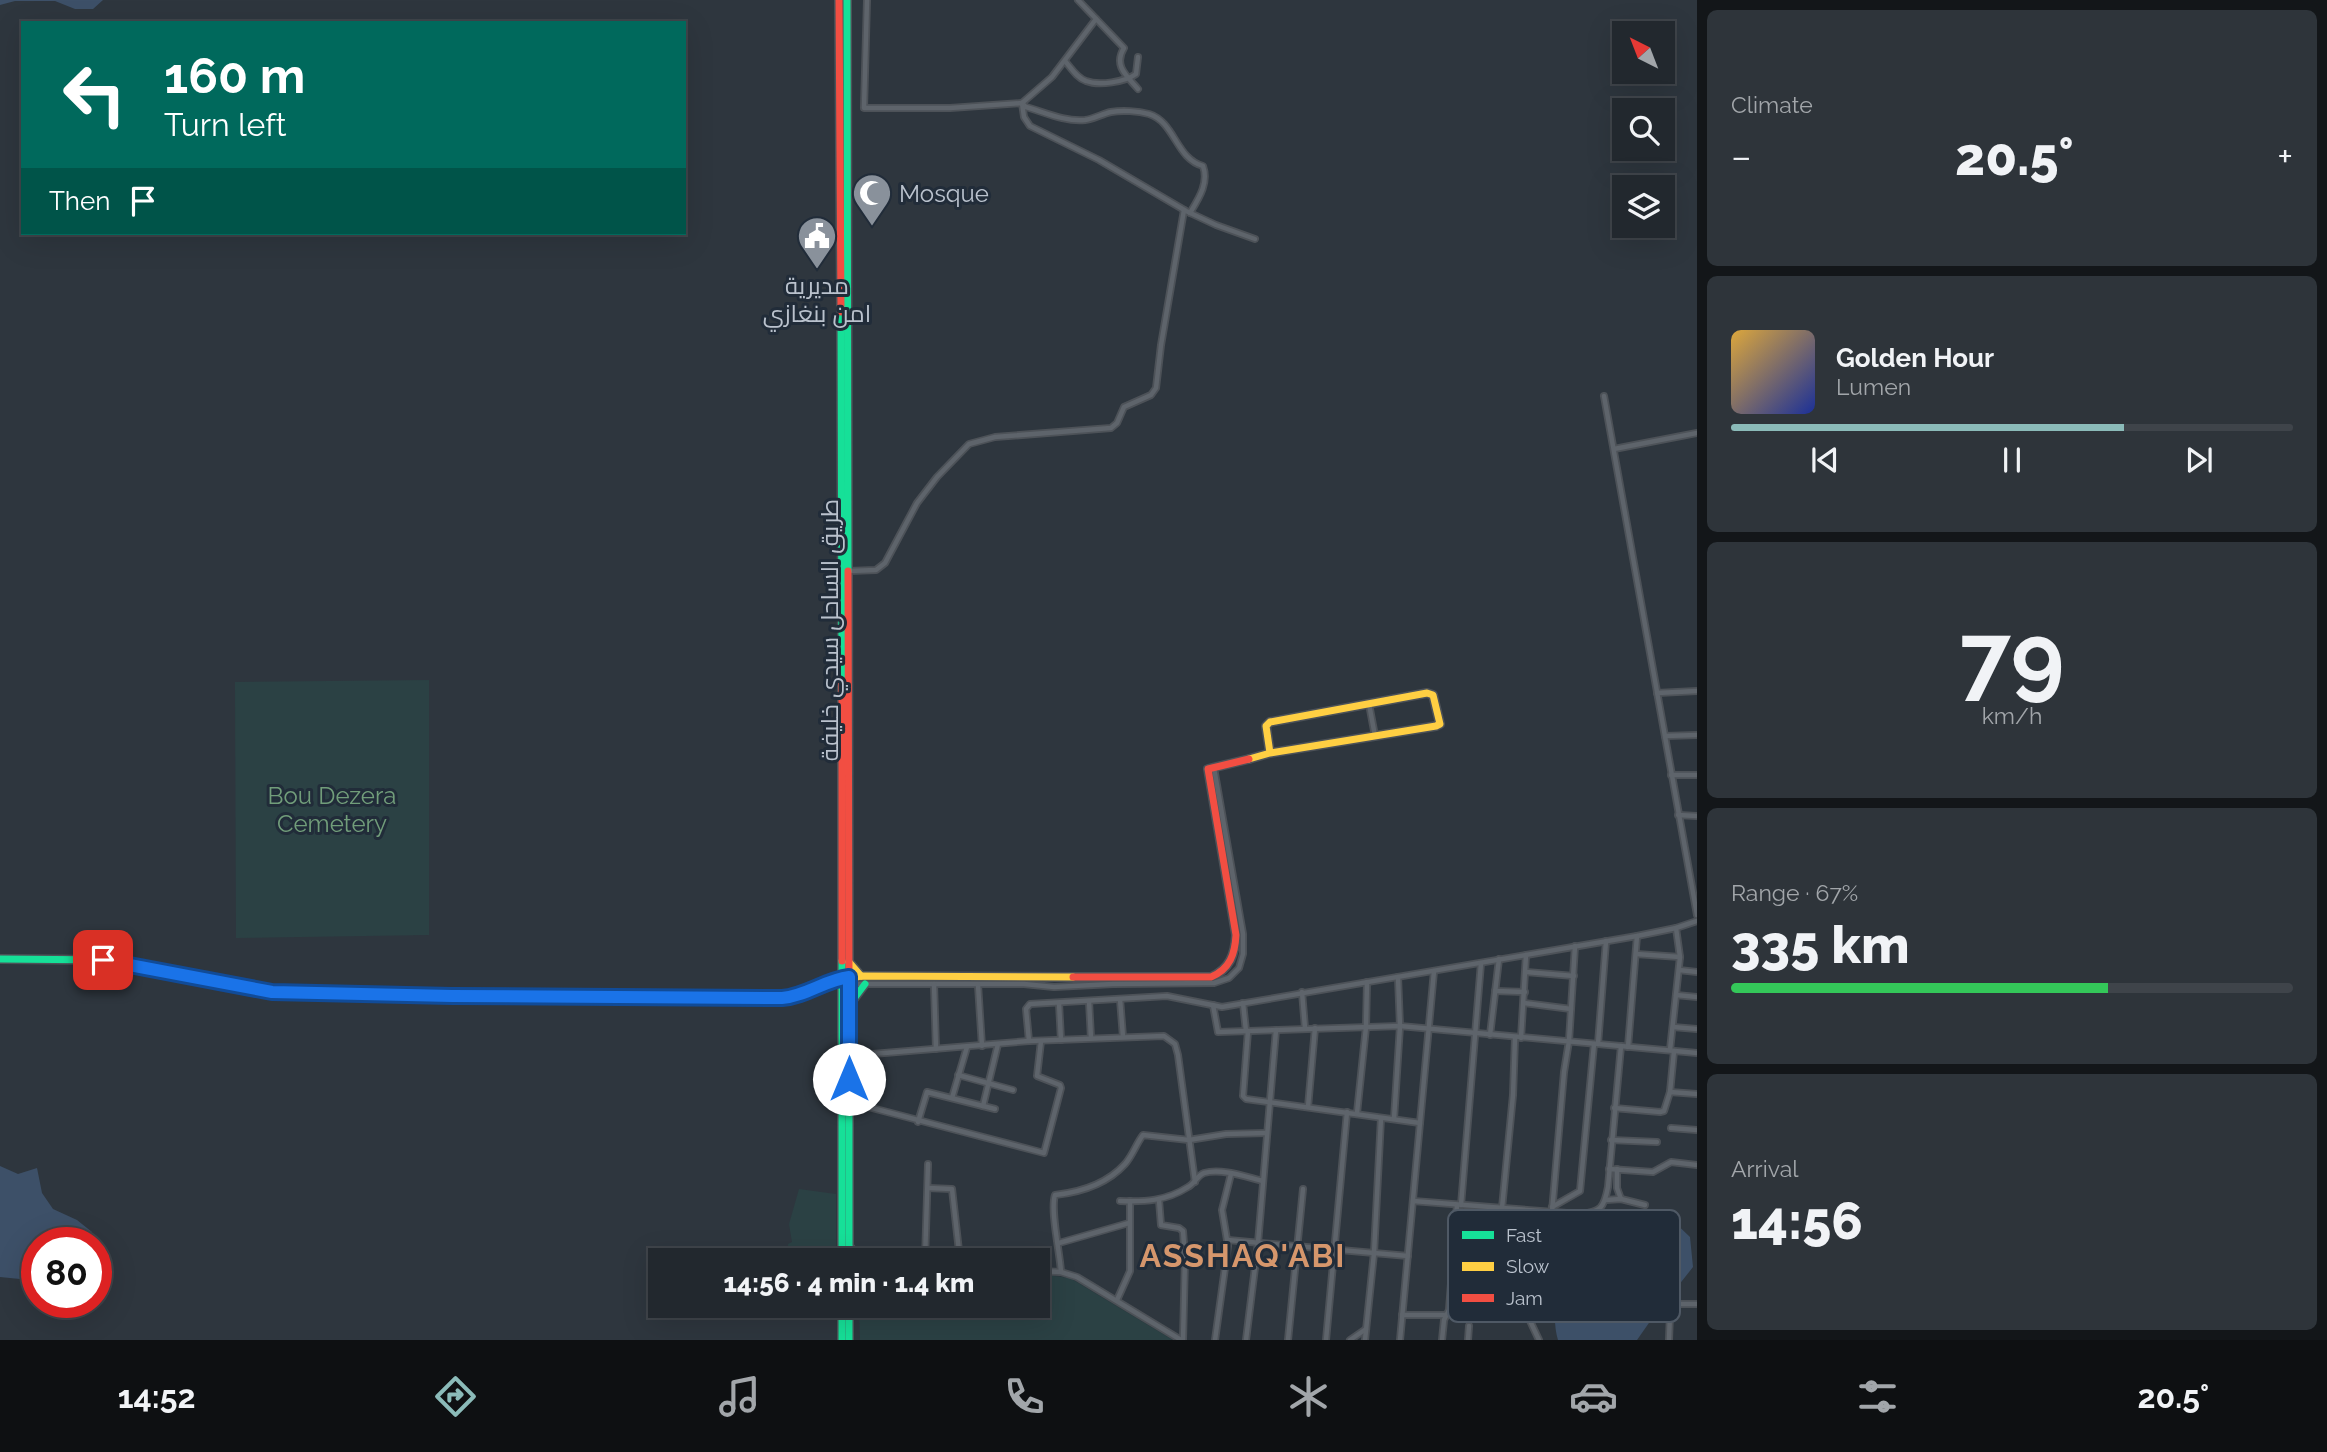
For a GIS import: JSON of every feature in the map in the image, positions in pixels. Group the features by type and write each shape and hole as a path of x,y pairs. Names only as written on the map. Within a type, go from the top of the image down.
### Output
{"main road":[{"path":"839,0 842,1248"},
{"name":"طريق الساحل سيدي خليفة","path":"847,0 849,962 843,981 849,1005 849,1245"},
{"path":"0,959 109,960 283,993 452,996 782,998 861,976 1084,982 1215,976 1230,964 1239,934 1211,768 1270,753 1440,724 1433,695 1430,693 1270,722 1266,726 1270,753"},
{"path":"849,962 861,976"},
{"path":"849,1005 865,984"},
{"path":"842,1318 842,1340"},
{"path":"849,1318 849,1340"}],"street":[{"path":"867,0 864,108 950,108 1022,103 1052,77 1096,19"},
{"path":"1078,0 1124,48 1121,52 1121,69 1138,89"},
{"path":"1065,61 1086,81 1105,83 1136,74 1138,57"},
{"path":"848,571 876,570 885,563 917,503 937,477 970,444 996,437 1111,428 1117,423 1124,407 1154,392 1158,383 1161,345 1187,211 1202,191 1206,175 1203,166 1198,165 1183,151 1161,121 1150,114 1112,112 1085,120 1059,117 1026,107 1022,103"},
{"path":"1022,103 1024,117 1030,127 1099,160 1187,211 1255,239"},
{"path":"1604,396 1697,915"},
{"path":"1614,449 1697,433"},
{"path":"1657,693 1697,691"},
{"path":"1369,704 1375,737"},
{"path":"1665,736 1697,735"},
{"path":"1671,775 1697,775"},
{"path":"1678,815 1697,816"},
{"path":"1029,1041 1027,1006 1030,1003 1167,996 1222,1007 1637,936 1697,921"},
{"path":"1614,1108 1660,1112 1667,1107 1680,957 1676,928"},
{"path":"1628,1046 1637,936"},
{"path":"1413,1201 1552,1210 1580,1191 1606,941"},
{"path":"1552,1210 1569,1041 1575,946"},
{"path":"1636,954 1680,957"},
{"path":"1502,1208 1518,1038 1524,1003 1526,955"},
{"path":"1490,1035 1499,960"},
{"path":"1459,1210 1481,962"},
{"path":"1679,970 1697,972"},
{"path":"1400,1340 1434,971"},
{"path":"1526,972 1574,976"},
{"path":"1394,1119 1401,1026 1398,976"},
{"path":"843,981 865,984 978,985 1036,981"},
{"path":"1357,1114 1366,1027 1367,982"},
{"path":"934,984 936,1049"},
{"path":"978,985 982,1046"},
{"path":"1495,991 1525,992"},
{"path":"1302,992 1305,1028"},
{"path":"1676,995 1697,997"},
{"path":"1120,999 1123,1037"},
{"path":"1089,1001 1091,1038"},
{"path":"1059,1003 1061,1040"},
{"path":"1243,1003 1247,1031 1243,1096 1246,1099 1420,1123"},
{"path":"1524,1003 1570,1009"},
{"path":"1213,1005 1216,1032 1428,1027 1518,1038 1697,1053"},
{"path":"1673,1027 1697,1029"},
{"path":"1308,1107 1315,1028"},
{"path":"1246,1340 1258,1243 1276,1030"},
{"path":"849,1056 1029,1041 1164,1036 1175,1044 1195,1182"},
{"path":"849,1102 1044,1153 1061,1088 1060,1085 1037,1076 1041,1041"},
{"path":"983,1106 998,1044"},
{"path":"1598,1210 1606,1200 1621,1046"},
{"path":"952,1098 967,1047"},
{"path":"860,1055 860,1106"},
{"path":"958,1075 1013,1090"},
{"path":"1670,1091 1697,1094"},
{"path":"918,1122 925,1093 930,1092 995,1109"},
{"path":"1326,1340 1347,1112"},
{"path":"1365,1340 1374,1253 1381,1118"},
{"path":"1671,1128 1697,1130"},
{"path":"1062,1272 1053,1198 1055,1195 1085,1190 1108,1178 1125,1164 1143,1135 1189,1140 1226,1134 1267,1133"},
{"path":"1611,1140 1657,1142"},
{"path":"1609,1169 1653,1172 1671,1162 1697,1165"},
{"path":"926,1248 928,1164"},
{"path":"1617,1169 1617,1188 1621,1199"},
{"path":"1120,1201 1159,1200 1174,1195 1195,1182 1203,1173 1231,1174 1263,1181"},
{"path":"1215,1340 1228,1240 1222,1210 1231,1174"},
{"path":"928,1188 952,1189 959,1248"},
{"path":"1288,1340 1303,1189"},
{"path":"1606,1200 1621,1199 1645,1205"},
{"path":"1050,1272 1077,1277 1182,1340 1185,1258 1183,1231 1161,1225 1159,1200"},
{"path":"1117,1300 1130,1271 1130,1201"},
{"path":"1059,1243 1129,1223"},
{"path":"1228,1240 1408,1256"},
{"path":"1442,1340 1448,1312"},
{"path":"1402,1315 1446,1315"},
{"path":"1531,1322 1539,1340"},
{"path":"1669,1340 1670,1322"},
{"path":"1468,1340 1469,1326"},
{"path":"1350,1340 1366,1329"}],"green space":[{"name":"Bou Dezera Cemetery","path":"429,680 429,935 236,938 235,682"},
{"path":"799,1189 836,1194 836,1248 788,1248 788,1244 792,1242 789,1224"},
{"path":"1050,1276 1070,1278 1173,1340 860,1340 859,1318 1050,1318"}],"water":[{"path":"0,0 103,0 93,9 75,9 55,1 15,1 0,5"},
{"path":"0,1166 18,1174 37,1168 42,1193 53,1209 86,1227 21,1227 21,1279 0,1277"},
{"path":"1680,1227 1690,1237 1693,1267 1680,1283"},
{"path":"1555,1322 1650,1322 1637,1340 1558,1340"}],"traffic: fast":[{"path":"847,0 848,571"},
{"path":"841,312 842,681"},
{"path":"0,959 109,960 283,993 703,998"},
{"path":"842,961 842,1248"},
{"path":"849,975 849,1248"},
{"path":"850,1004 865,984"},
{"path":"842,1318 842,1340"},
{"path":"849,1318 849,1340"}],"traffic: slow":[{"path":"1249,759 1270,753 1436,726 1440,724 1433,695 1427,693 1270,722 1266,726 1270,753"},
{"path":"849,962 861,976"},
{"path":"703,998 782,998 861,976 1073,977"}],"traffic: jam":[{"path":"839,0 841,312"},
{"path":"848,571 849,975"},
{"path":"842,681 842,961"},
{"path":"1073,977 1211,977 1223,970 1233,955 1236,935 1208,769 1249,759"}],"place":[{"name":"Mosque","path":"872,227"},
{"name":"مديرية امن بنغازي","path":"817,270"}],"district":[{"name":"ASSHAQ'ABI","path":"1243,1255"}],"route":[{"path":"103,960 283,993 782,998 796,996 823,984 849,977 849,1079"}]}
